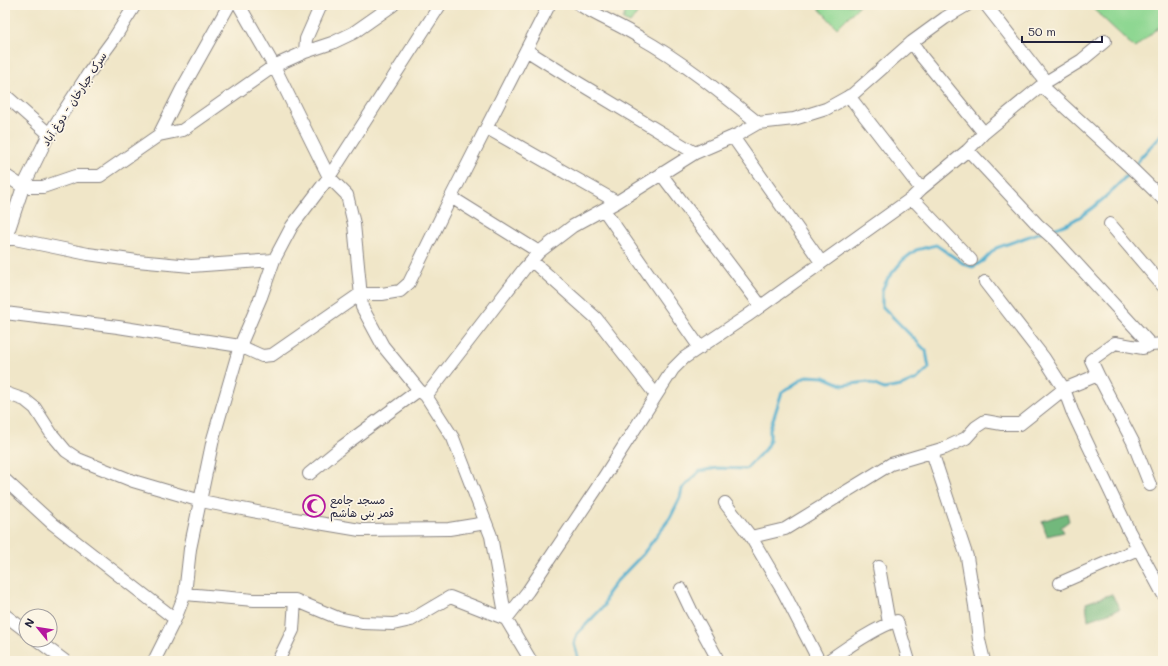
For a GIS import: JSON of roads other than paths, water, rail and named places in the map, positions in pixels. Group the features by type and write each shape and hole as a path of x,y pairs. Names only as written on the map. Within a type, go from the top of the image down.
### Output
{"street":[{"name":"سرک جبارخان - دوغ آباد","path":"5,239 23,187 49,134 135,5"},
{"path":"159,135 182,89 229,5"},
{"path":"239,5 274,66 329,177 348,195 354,224 362,307 383,346 422,393 452,438 491,536 506,619 531,661"},
{"path":"305,52 306,38 321,5"},
{"path":"5,175 23,187 43,187 75,176 100,176 159,135 183,130 274,66 353,33 393,5"},
{"path":"154,661 175,619 185,594 190,549 213,439 240,346 261,297 274,260 292,226 329,177 440,5"},
{"path":"5,313 118,327 240,346 262,356 272,355 360,294 382,294 400,291 409,283 549,5"},
{"path":"580,5 639,36 694,71 758,123"},
{"path":"309,474 343,446 422,393 536,257 573,226 618,202 695,153 733,137 758,123 800,117 826,109 849,96 912,42 945,18 967,5"},
{"path":"986,5 1044,84 1163,199"},
{"path":"506,619 536,580 673,369 684,358 761,306 912,198 968,150 984,133 1044,84 1082,60 1105,41"},
{"path":"912,42 922,57 984,133"},
{"path":"526,50 695,153"},
{"path":"5,95 49,134"},
{"path":"849,96 921,189"},
{"path":"487,128 618,202"},
{"path":"733,137 821,262"},
{"path":"968,150 1038,225 1157,344 1142,348 1115,343 1091,360 1133,442 1150,485"},
{"path":"661,174 761,306"},
{"path":"451,197 536,257 596,318 656,395"},
{"path":"912,198 971,260"},
{"path":"604,210 700,348"},
{"path":"1110,224 1163,286"},
{"path":"5,239 88,254 137,261 191,266 274,260"},
{"path":"985,282 1044,358 1064,389 1072,411 1138,549 1163,594"},
{"path":"751,537 785,529 891,464 932,452 966,438 976,427 985,421 1002,424 1020,424 1064,389 1098,375"},
{"path":"5,393 25,400 35,408 51,433 66,451 78,460 133,481 201,500 283,517 360,530 449,528 486,523"},
{"path":"932,452 967,557 979,640 984,661"},
{"path":"5,480 53,524 175,619"},
{"path":"725,503 751,537 784,593 819,661"},
{"path":"1060,583 1138,549"},
{"path":"879,567 889,623"},
{"path":"681,589 716,656 717,661"},
{"path":"185,594 254,600 295,600 338,618 362,623 393,624 411,620 450,597 506,619"},
{"path":"278,661 293,630 295,600"},
{"path":"5,615 18,625"},
{"path":"828,661 889,623 897,621 909,661"},
{"path":"47,648 64,661"}],"waterway":[{"path":"1134,167 1163,133"},
{"path":"1048,230 1060,227 1082,215 1103,199 1130,172"},
{"path":"579,661 574,644 577,634 604,606 607,594 615,583 643,554 670,518 680,498 682,489 700,471 717,468 746,469 765,449 770,440 770,429 782,392 807,376 824,377 843,385 868,382 884,389 901,386 917,379 929,368 926,351 882,306 882,290 888,278 903,260 916,250 936,245 964,264 973,267 983,261 996,248 1041,232"}],"place":[{"name":"مسجد جامع قمر بنی هاشم","path":"314,506"}]}
